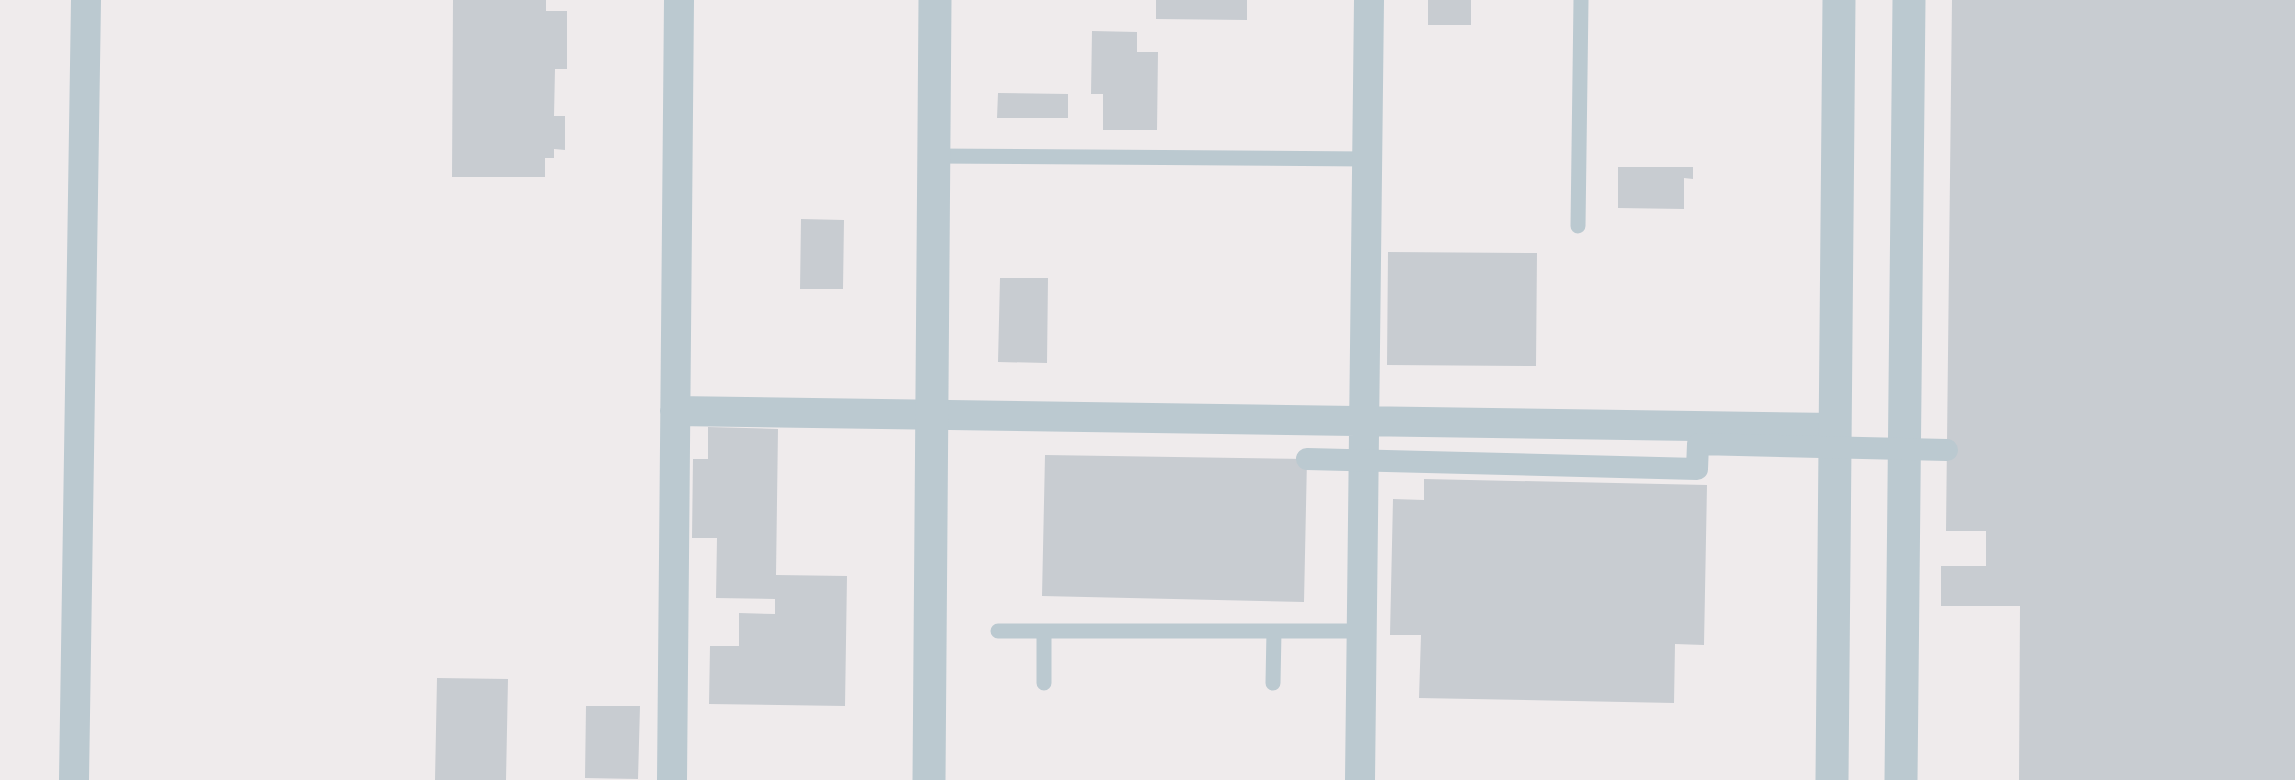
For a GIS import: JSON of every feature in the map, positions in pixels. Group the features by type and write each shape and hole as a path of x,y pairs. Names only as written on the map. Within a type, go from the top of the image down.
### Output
{"street":[{"path":"74,780 86,0"},
{"path":"672,780 679,0"},
{"path":"929,780 935,0"},
{"path":"1360,780 1369,0"},
{"path":"1832,780 1839,0"},
{"path":"1901,780 1909,0"},
{"path":"675,411 1363,423 1835,428"},
{"path":"1307,459 1697,469 1698,444 1947,450"}],"lane":[{"path":"1578,226 1581,0"},
{"path":"934,156 1367,159"},
{"path":"998,631 1361,631"},
{"path":"1044,631 1044,683"},
{"path":"1273,683 1274,631"}],"building":[{"path":"453,0 546,0 546,11 567,11 567,69 555,69 554,116 565,116 565,150 554,149 554,158 545,158 545,177 452,177"},
{"path":"1156,0 1247,0 1247,20 1156,19"},
{"path":"1428,0 1471,0 1471,25 1428,25"},
{"path":"1952,0 2295,0 2295,780 2019,780 2020,606 1941,606 1941,566 1986,566 1986,531 1946,531"},
{"path":"1092,31 1137,32 1137,52 1158,52 1157,130 1103,130 1103,94 1091,94"},
{"path":"998,93 1068,94 1068,118 997,118"},
{"path":"1618,167 1693,167 1693,179 1684,178 1684,209 1618,208"},
{"path":"801,219 844,220 843,289 800,289"},
{"path":"1388,252 1537,253 1536,366 1387,365"},
{"path":"1000,278 1048,278 1047,363 998,362"},
{"path":"708,427 778,429 776,575 847,576 845,706 709,704 710,646 739,646 739,613 775,614 775,599 716,598 717,538 692,538 693,459 708,459"},
{"path":"1045,455 1307,459 1304,602 1042,596"},
{"path":"1424,479 1707,485 1704,645 1675,644 1674,703 1419,698 1421,635 1390,635 1393,499 1424,500"},
{"path":"437,678 508,679 506,780 435,780"},
{"path":"586,706 640,706 638,779 585,778"}]}
